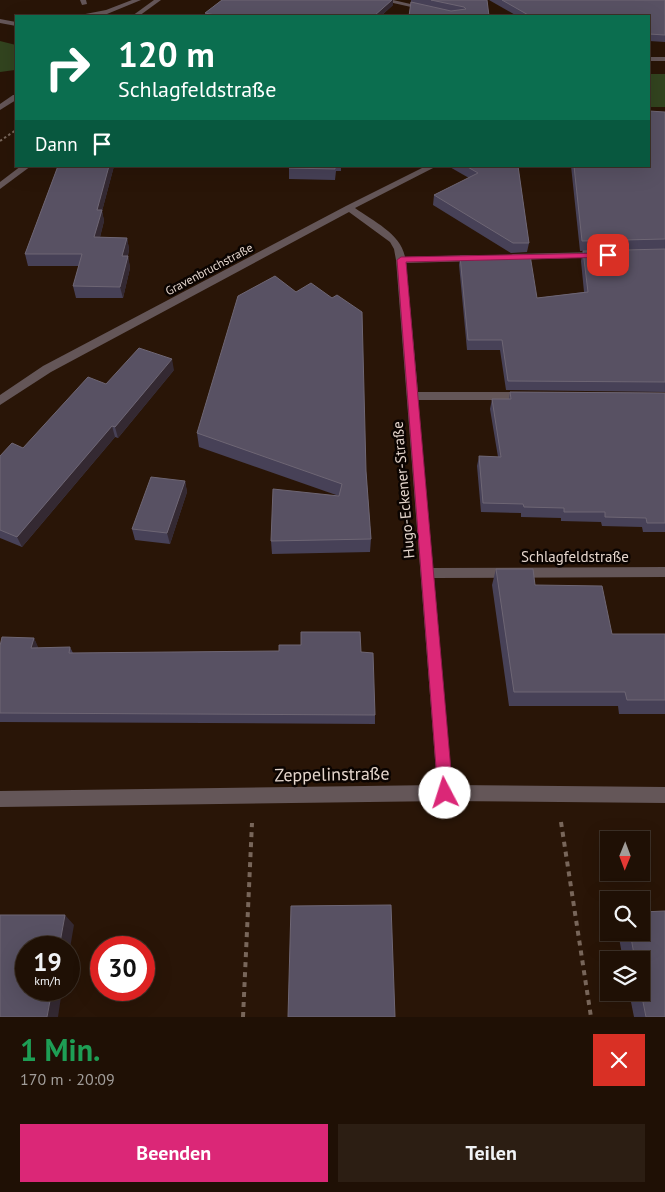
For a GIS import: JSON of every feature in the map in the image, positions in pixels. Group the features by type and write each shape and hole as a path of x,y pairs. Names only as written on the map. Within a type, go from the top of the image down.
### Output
{"street":[{"path":"85,15 107,12 138,0"},
{"path":"136,15 158,0"},
{"path":"383,0 455,15"},
{"path":"0,15 15,17"},
{"path":"0,21 15,24"},
{"path":"650,59 665,59"},
{"path":"0,109 15,98"},
{"path":"0,109 15,102"},
{"path":"0,186 26,167"},
{"name":"Gravenbruchstraße","path":"0,401 46,369 349,208 432,167"},
{"name":"Hugo-Eckener-Straße","path":"349,208 393,240 399,249 401,260 445,793"},
{"path":"401,260 606,255"},
{"path":"412,396 538,396"},
{"name":"Schlagfeldstraße","path":"426,573 665,572"},
{"name":"Zeppelinstraße","path":"0,799 445,793 665,795"}],"path":[{"path":"0,141 15,131"},
{"path":"557,794 590,1017"},
{"path":"243,1017 254,795"}],"green space":[{"path":"0,41 15,45 15,70 0,72"},
{"path":"650,74 665,74 665,107 650,107"}],"building":[{"path":"222,0 392,0 375,15 215,15 205,13"},
{"path":"431,0 487,0 489,15 409,15 411,2 451,11 466,9"},
{"path":"502,0 665,0 665,35 650,34 650,15 528,15"},
{"path":"650,111 665,112 665,239 582,241 574,167 650,167"},
{"path":"58,167 109,167 97,210 102,210 94,237 127,238 122,256 128,256 120,287 73,286 82,254 25,254"},
{"path":"335,167 335,169 289,168"},
{"path":"468,167 518,167 529,243 513,243 434,195 478,173"},
{"path":"665,249 665,382 508,381 502,340 468,340 460,256 530,255 537,298 588,292 583,251"},
{"path":"275,276 296,292 311,283 332,298 337,295 362,312 366,471 371,539 271,541 273,489 339,496 342,484 197,433 238,296"},
{"path":"139,348 172,359 115,427 112,426 17,537 0,530 0,456 12,443 23,448 88,377 106,384"},
{"path":"510,392 665,393 665,523 647,523 646,518 605,517 605,512 564,512 564,508 483,503 479,456 501,457 492,399 511,399"},
{"path":"151,477 185,481 167,533 132,529"},
{"path":"496,569 533,569 535,585 602,586 612,634 665,634 665,700 627,700 625,692 514,692"},
{"path":"301,632 360,632 361,652 373,653 375,715 0,713 0,646 2,637 34,638 31,648 70,647 69,653 279,651 279,645 301,645"},
{"path":"391,905 395,1017 288,1017 291,906"},
{"path":"665,911 665,1017 646,1017 643,1001 650,1001 650,951 633,951 632,941 650,941 650,912"},
{"path":"0,915 65,915 61,936 15,936 15,1001 50,1001 47,1017 0,1017"}],"route":[{"path":"445,793 401,260 608,255"}]}
